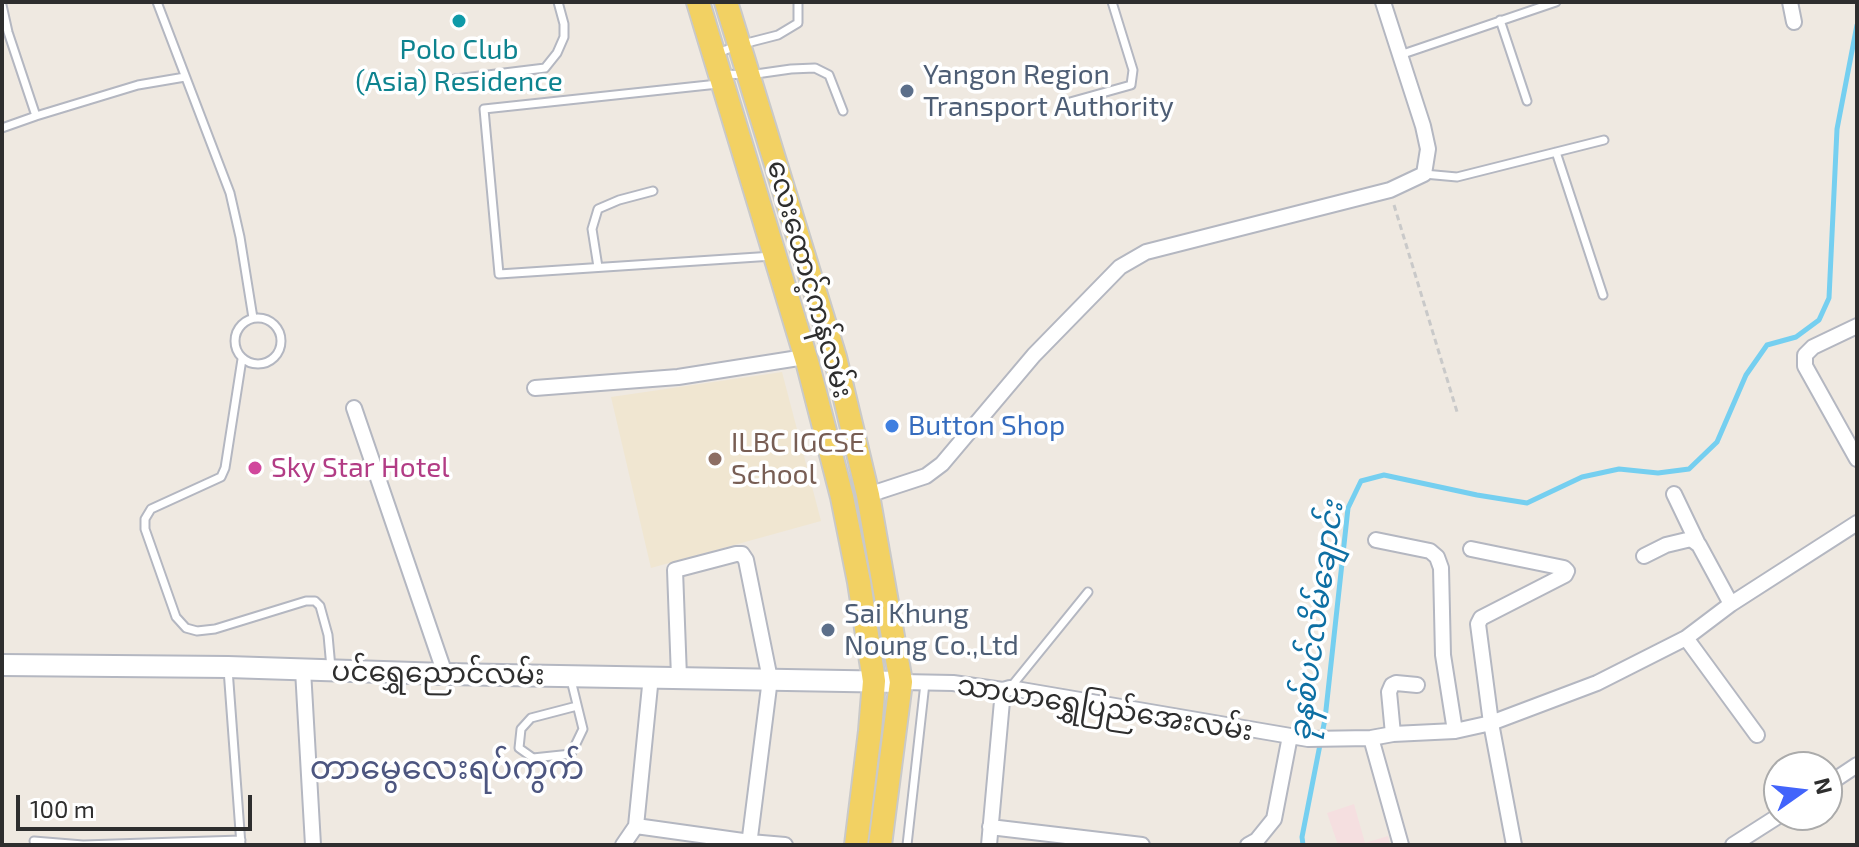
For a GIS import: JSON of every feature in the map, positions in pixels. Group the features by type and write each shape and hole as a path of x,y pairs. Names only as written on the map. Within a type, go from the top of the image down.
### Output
{"main road":[{"name":"လေးထောင့်ကန်လမ်း","path":"698,2 807,361 842,497 859,582 874,681 856,845"},
{"name":"လေးထောင့်ကန်လမ်း","path":"729,10 835,357 868,495 901,682 880,845"},
{"path":"707,27 729,10"},
{"path":"807,361 835,357"}],"street":[{"path":"868,495 926,476 942,464 1034,355 1120,267 1146,252 1390,190 1424,174 1428,149 1423,126 1383,2"},
{"path":"1790,2 1794,22"},
{"path":"1857,326 1813,347 1805,355 1805,366 1857,459"},
{"path":"535,388 678,377 807,361"},
{"path":"354,408 445,674"},
{"path":"1674,494 1731,604"},
{"name":"သာယာရွှေပြည်အေးလမ်း","path":"874,681 953,683 1006,689 1308,739 1371,738 1455,731 1491,723 1597,683 1686,638 1731,604 1857,523"},
{"path":"1644,556 1666,545 1691,539 1699,545"},
{"path":"1376,540 1430,551 1437,557 1441,568 1443,655 1455,731"},
{"path":"1471,549 1567,571 1565,575 1481,618 1479,630 1491,723 1514,845"},
{"path":"679,677 675,570 742,554 746,560 770,679 750,844"},
{"path":"1686,638 1757,735"},
{"name":"ပင်ရွှေညောင်လမ်း","path":"2,665 874,681"},
{"path":"303,670 313,845"},
{"path":"623,845 636,826 651,676"},
{"path":"1393,734 1389,692 1392,685 1417,685"},
{"path":"989,845 1006,689"},
{"path":"1255,843 1274,819 1290,736"},
{"path":"1371,738 1401,845"},
{"path":"636,826 750,844 785,845"},
{"path":"1733,845 1763,826"},
{"path":"990,827 1142,845"}],"lane":[{"path":"157,2 230,193 253,318"},
{"path":"455,79 545,68 564,37 558,2"},
{"path":"720,71 739,45 778,35 798,23 798,2"},
{"path":"1070,102 1131,85 1133,70 1112,2"},
{"path":"1400,55 1556,2"},
{"path":"2,5 36,116"},
{"path":"1500,20 1527,101"},
{"path":"775,256 499,274 484,109 720,71 749,75 815,68 829,75 843,111"},
{"path":"2,128 138,85 185,77"},
{"path":"1424,174 1457,177 1604,140"},
{"path":"1556,152 1603,295"},
{"path":"598,267 592,229 598,209 653,191"},
{"path":"253,318 274,324 281,344 275,357 262,365 242,359 237,353 234,339 240,325 253,318"},
{"path":"242,359 221,477 151,509 145,519 145,529 176,617 186,628 197,631 215,629 306,601 315,601 320,606 328,635 331,671"},
{"path":"1006,689 1088,592"},
{"path":"34,841 83,845 241,843 228,667"},
{"path":"570,675 583,729 571,754 533,758 519,748 521,729 531,718 577,706"},
{"path":"907,845 925,683"}],"path":[{"path":"1390,190 1458,415"}],"shaded area":[{"name":"ILBC IGCSE School","path":"782,372 821,521 651,568 611,397"},
{"path":"1354,804 1365,843 1388,836 1390,845 1338,845 1327,813"}],"waterway":[{"name":"ခုနစ်ပင်လိမ်ချောင်း","path":"1303,845 1325,719 1348,508 1361,481 1384,475 1527,503 1582,477 1619,469 1658,473 1689,469 1717,442 1746,375 1767,345 1796,337 1819,320 1829,298 1837,129 1857,25"}],"place":[{"name":"Polo Club (Asia) Residence","path":"459,21"},
{"name":"Yangon Region Transport Authority","path":"907,91"},
{"name":"Button Shop","path":"892,426"},
{"name":"ILBC IGCSE School","path":"715,459"},
{"name":"Sky Star Hotel","path":"255,468"},
{"name":"Sai Khung Noung Co.,Ltd","path":"828,630"}],"district":[{"name":"တာမွေလေးရပ်ကွက်","path":"447,768"}]}
